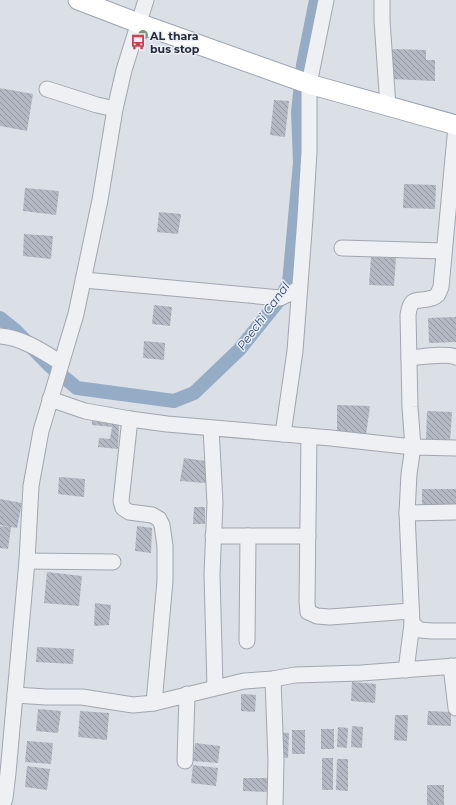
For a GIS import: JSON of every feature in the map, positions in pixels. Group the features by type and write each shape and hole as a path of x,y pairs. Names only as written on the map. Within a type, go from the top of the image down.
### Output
{"main road":[{"path":"78,0 302,82 456,126"}],"street":[{"path":"3,805 8,774 6,728 15,695 27,561 31,486 41,431 76,314 84,280 100,200 115,109 124,70 146,0"},
{"path":"283,434 295,352 309,152 302,82 326,0"},
{"path":"382,0 388,106"},
{"path":"47,89 97,105 115,109"},
{"path":"406,670 411,618 407,513 409,474 413,447 410,407 408,315 410,306 415,300 432,298 438,294 441,287 456,126"},
{"path":"342,248 444,251"},
{"path":"84,280 280,298 300,289"},
{"path":"0,325 11,338 36,347 61,364"},
{"path":"409,358 436,356 456,357"},
{"path":"50,399 85,411 167,424 309,436 413,447 456,448"},
{"path":"130,419 121,501 123,508 129,512 152,515 159,519 162,525 165,546 165,580 154,703"},
{"path":"211,428 215,503 212,574 215,687"},
{"path":"309,436 308,612 316,616 330,617 411,618"},
{"path":"407,513 456,512"},
{"path":"213,536 308,536"},
{"path":"247,642 248,536"},
{"path":"27,561 113,562"},
{"path":"411,618 420,630 456,631"},
{"path":"15,695 82,697 133,705 154,703 244,681 273,679 295,675 361,673 453,666 456,708"},
{"path":"273,679 276,761 275,805"},
{"path":"185,761 187,694"}],"building":[{"path":"392,49 426,50 426,60 435,60 435,81 391,79"},
{"path":"0,88 33,94 27,131 0,126"},
{"path":"274,100 289,101 285,137 270,135"},
{"path":"404,184 436,185 435,209 403,208"},
{"path":"25,188 59,191 56,215 23,211"},
{"path":"159,212 181,214 178,234 157,232"},
{"path":"24,234 53,236 51,259 23,256"},
{"path":"371,257 396,258 394,286 369,285"},
{"path":"154,305 172,307 170,326 152,324"},
{"path":"456,317 456,342 429,343 428,318"},
{"path":"144,341 165,343 164,360 143,358"},
{"path":"337,405 370,406 366,435 337,432"},
{"path":"427,411 452,412 450,441 426,439"},
{"path":"92,419 119,423 118,449 98,447 99,438 110,439 112,427 92,425"},
{"path":"184,458 206,461 206,483 180,481"},
{"path":"59,477 85,479 84,497 58,494"},
{"path":"422,489 456,489 456,506 422,505"},
{"path":"0,499 22,503 17,528 11,527 8,549 0,548 0,526 9,527 0,525"},
{"path":"194,507 205,507 205,524 193,524"},
{"path":"137,526 152,528 151,553 135,551"},
{"path":"47,572 82,576 79,606 44,603"},
{"path":"95,603 111,605 109,625 94,626"},
{"path":"37,647 74,649 73,664 36,662"},
{"path":"352,682 376,684 375,703 351,701"},
{"path":"241,694 256,695 255,712 241,711"},
{"path":"38,709 61,711 58,733 36,731"},
{"path":"80,711 109,713 107,740 78,737"},
{"path":"428,711 451,712 451,726 427,725"},
{"path":"395,715 408,715 407,741 394,740"},
{"path":"352,726 363,727 362,748 351,747"},
{"path":"338,727 348,728 347,748 337,747"},
{"path":"321,729 334,729 334,749 321,749"},
{"path":"292,730 305,730 305,754 292,754"},
{"path":"275,732 289,733 288,758 274,757"},
{"path":"27,741 53,743 51,764 25,762"},
{"path":"195,743 220,746 218,763 193,761"},
{"path":"322,758 333,758 333,790 322,790"},
{"path":"337,759 348,759 348,791 336,790"},
{"path":"193,765 218,768 216,786 191,783"},
{"path":"27,766 50,769 47,790 25,787"},
{"path":"243,778 269,778 269,792 243,791"},
{"path":"427,785 444,785 444,805 427,805"}],"waterway":[{"name":"Peechi Canal","path":"0,318 15,330 50,366 77,388 174,401 194,393 239,350 280,299 289,283 300,163 298,112 303,65 316,0"}],"place":[{"name":"AL thara bus stop","path":"138,42"}]}
